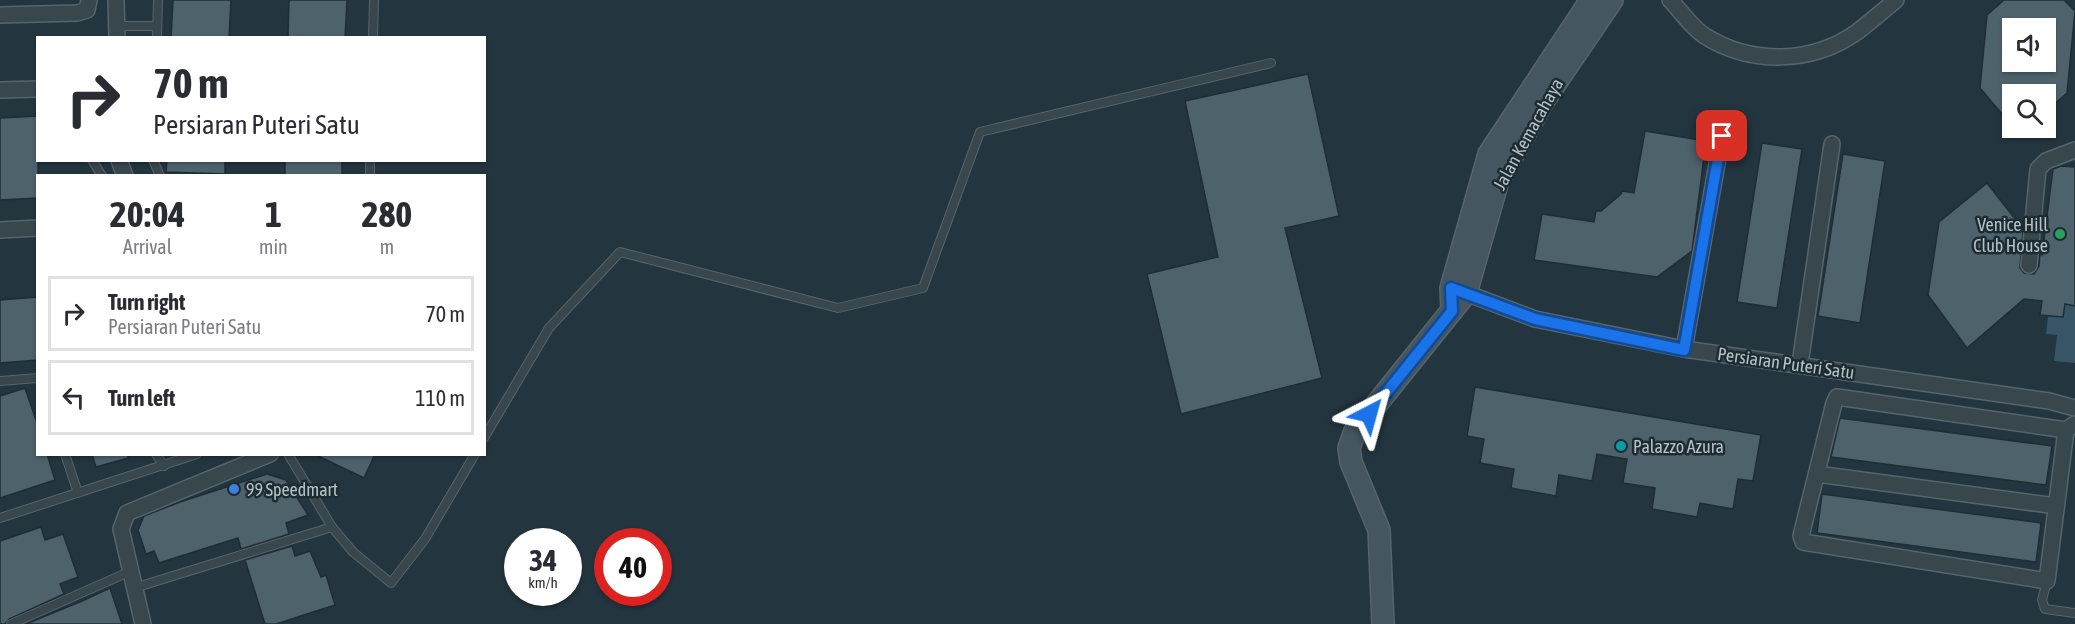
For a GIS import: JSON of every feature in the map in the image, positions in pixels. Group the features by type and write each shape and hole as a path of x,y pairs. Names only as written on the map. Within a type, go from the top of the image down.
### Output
{"street":[{"path":"116,0 117,32"},
{"name":"Jalan Kemacahaya","path":"1459,290 1489,154 1591,0"},
{"name":"Jalan Kemacahaya","path":"1383,624 1379,530 1351,462 1348,448 1355,431 1452,311 1498,181 1542,103 1612,0"},
{"path":"1670,0 1703,36 1740,52 1773,58 1808,55 1855,33 1896,0"},
{"path":"0,15 88,5"},
{"path":"0,90 36,89"},
{"path":"1684,350 1722,136"},
{"path":"1800,364 1832,144"},
{"path":"2029,265 2038,169 2046,161 2075,150"},
{"path":"0,230 36,228"},
{"name":"Persiaran Puteri Satu","path":"1459,290 1535,319 1684,350 1800,364 2049,401 2075,408"},
{"path":"1838,397 2071,427 2056,506 2047,581 1803,542 1801,536 1834,403 1838,397"},
{"path":"143,624 121,529 127,513 265,456"},
{"path":"1817,474 2056,506"}],"lane":[{"path":"157,36 158,0"},
{"path":"373,36 374,0"},
{"path":"117,32 158,26"},
{"path":"486,435 549,328 620,252 838,308 923,288 980,132 1271,63"},
{"path":"0,381 36,378"},
{"path":"66,456 78,493"},
{"path":"157,456 164,466"},
{"path":"0,518 192,456"},
{"path":"289,456 332,526 353,552 391,583 425,539 474,456"},
{"path":"134,588 332,526"},
{"path":"12,624 131,571"},
{"path":"2047,581 2042,600 2045,609 2075,613"}],"water":[{"path":"2065,304 2075,306 2075,363 2054,361 2057,335 2046,334 2048,316 2063,317"}],"building":[{"path":"173,0 231,0 229,36 171,36"},
{"path":"289,0 347,0 345,36 288,36"},
{"path":"2004,0 2064,0 2075,11 2067,93 2056,102 2056,84 2002,84 2002,114 1980,88 1987,15"},
{"path":"1308,74 1339,216 1285,228 1322,378 1181,414 1147,274 1218,257 1185,101"},
{"path":"36,116 38,174 36,174 36,198 0,200 0,118"},
{"path":"1645,131 1706,141 1692,251 1657,277 1534,260 1542,214 1594,222 1596,211 1601,211 1622,191 1634,193"},
{"path":"1762,143 1802,149 1777,308 1737,302"},
{"path":"1843,154 1885,161 1860,323 1818,316"},
{"path":"167,162 225,162 225,174 166,172"},
{"path":"285,162 342,162 342,174 285,174"},
{"path":"2061,166 2075,167 2075,306 2065,304 2063,317 2040,315 2042,301 2024,299 1967,348 1928,295 1939,222 1987,183 2023,229 2020,268 2024,273 2034,274 2039,266 2040,252 2042,255 2053,169"},
{"path":"36,297 36,360 0,363 0,300"},
{"name":"Palazzo Azura","path":"1475,387 1761,435 1753,481 1738,479 1733,509 1700,503 1697,517 1652,509 1655,488 1623,483 1627,459 1597,454 1592,481 1559,475 1556,496 1511,488 1514,469 1480,463 1484,439 1467,436"},
{"path":"25,388 36,420 36,456 48,456 55,480 0,498 0,396"},
{"path":"1840,418 2052,446 2046,485 1831,457"},
{"path":"93,456 128,456 128,458 96,467"},
{"path":"318,456 374,456 364,478"},
{"path":"267,474 286,480 308,515 286,523 289,534 241,549 238,538 159,563 154,551 146,554 138,530 144,516"},
{"path":"1822,494 2041,523 2036,562 1817,533"},
{"path":"41,527 45,540 63,534 78,577 60,584 64,594 9,619 5,624 0,624 0,541"},
{"path":"292,546 295,556 310,551 321,577 326,575 335,605 276,624 265,624 245,560"},
{"path":"110,588 122,624 26,624 82,601"}],"place":[{"name":"Venice Hill Club House","path":"2060,234"},
{"name":"Palazzo Azura","path":"1621,446"},
{"name":"99 Speedmart","path":"234,489"}],"route":[{"path":"1369,414 1452,311 1451,288 1535,319 1684,350 1722,136"}]}
